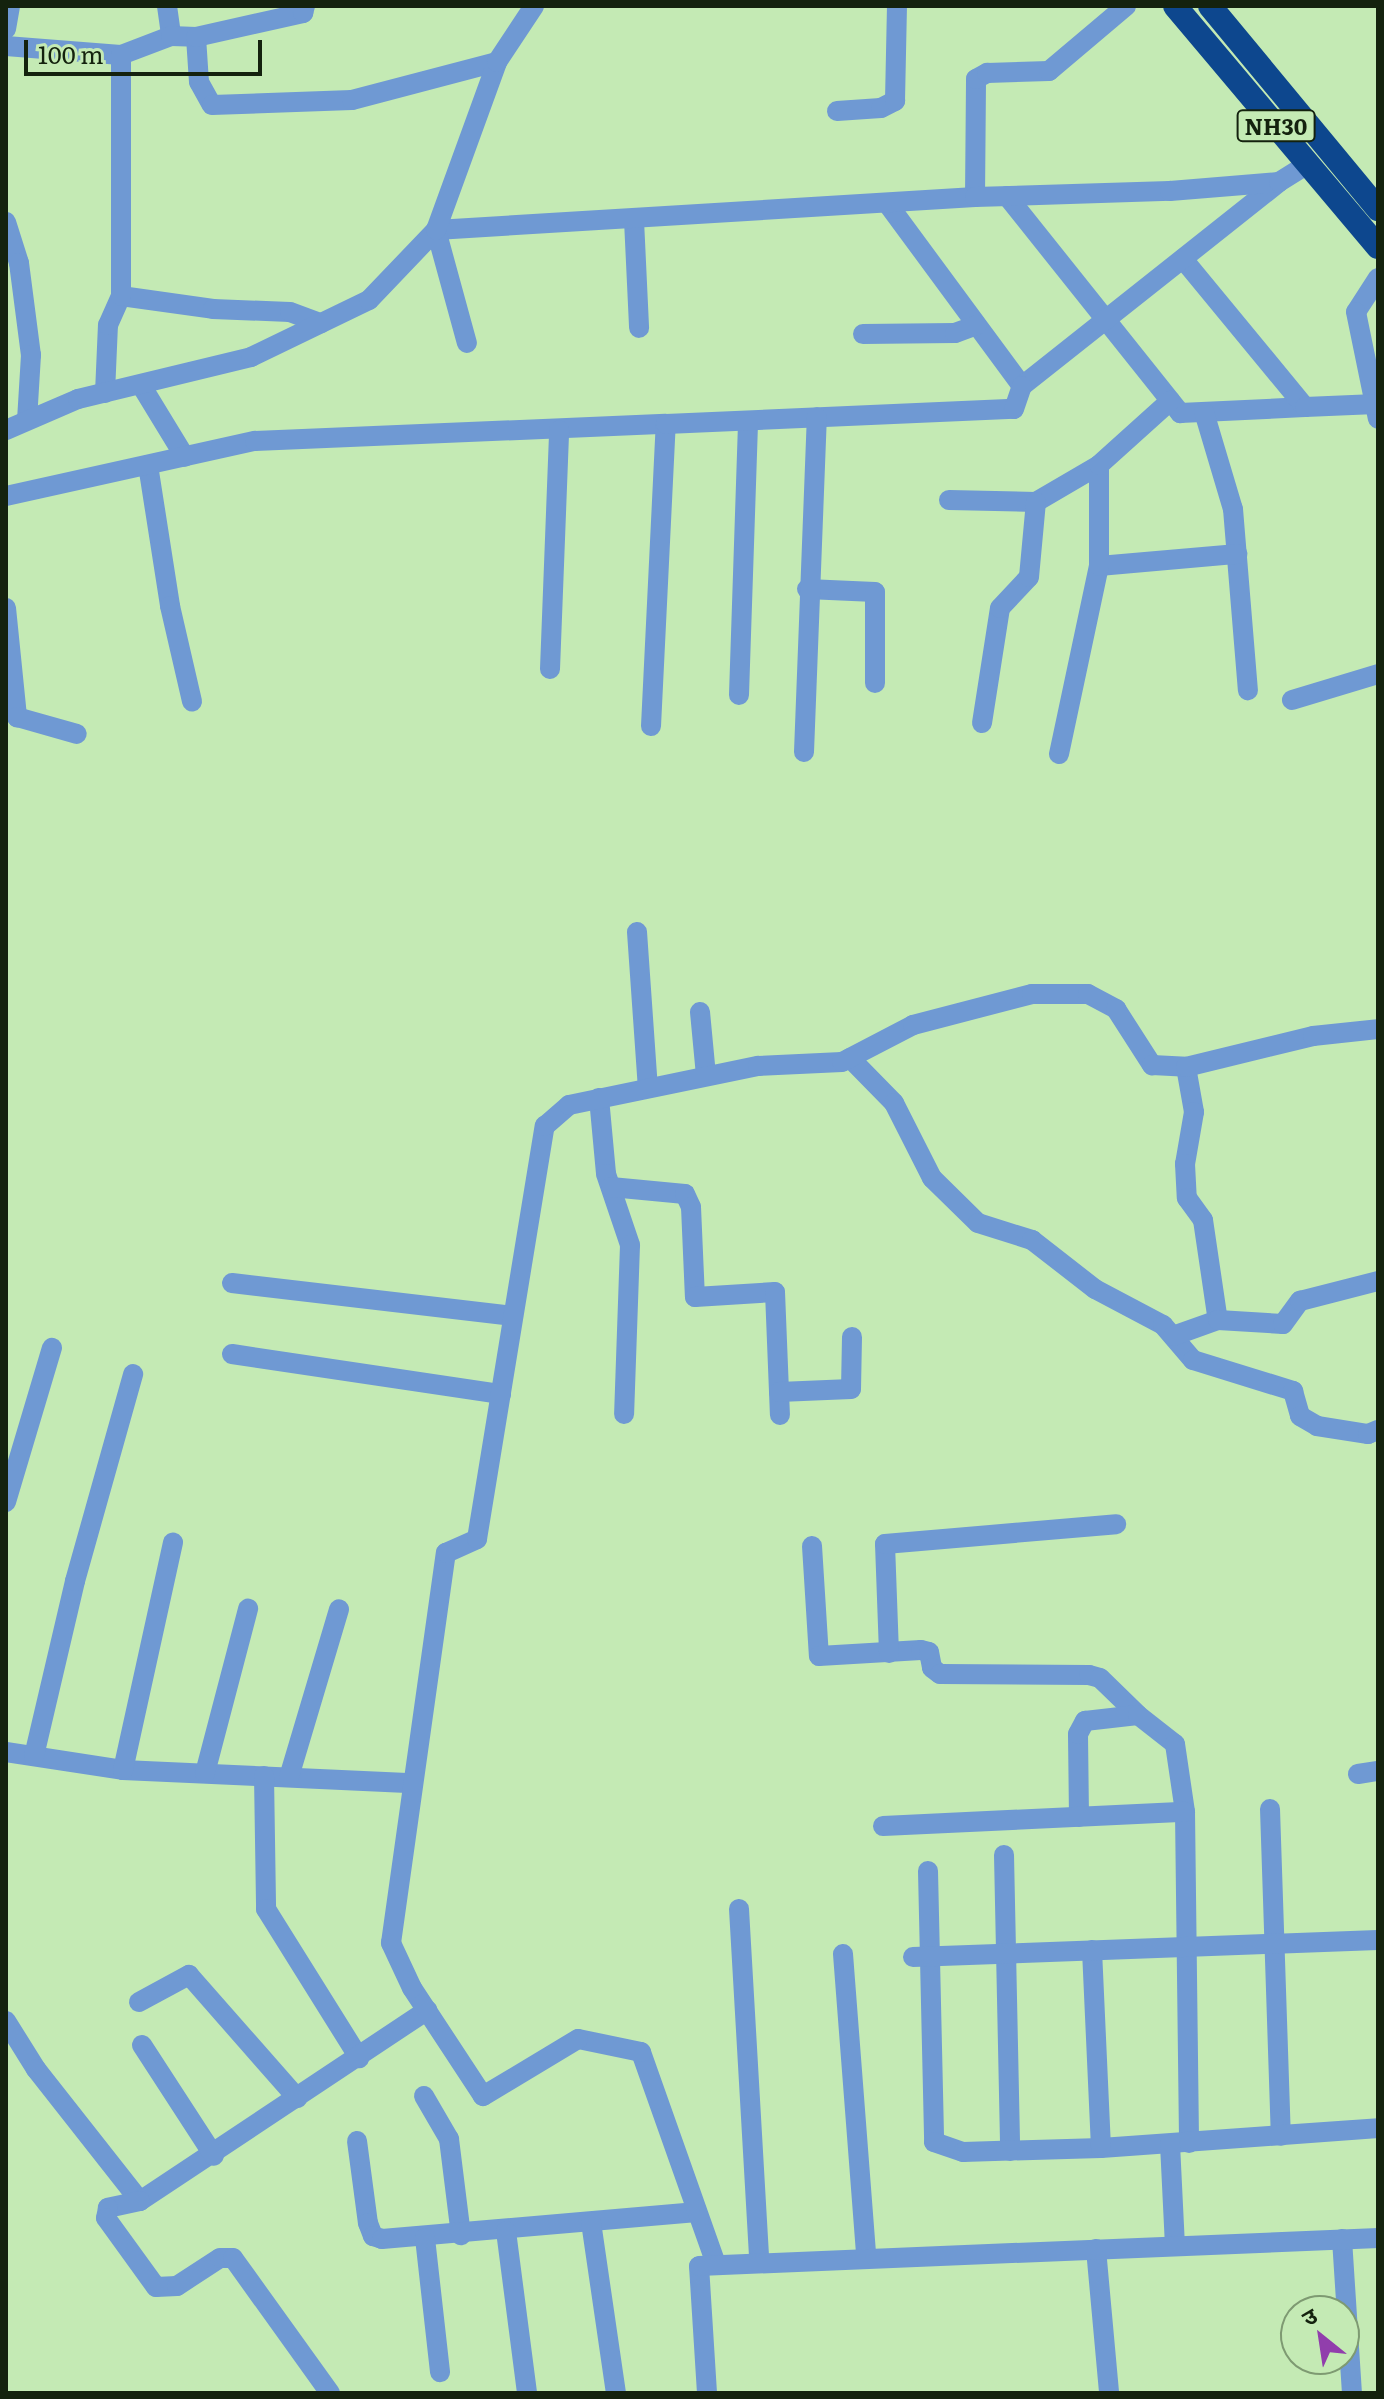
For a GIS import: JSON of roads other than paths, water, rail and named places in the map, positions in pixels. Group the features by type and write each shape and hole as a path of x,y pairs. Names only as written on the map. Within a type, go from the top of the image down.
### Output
{"highway":[{"name":"NH30","path":"1193,9 1308,164 1378,247"},
{"name":"NH30","path":"1193,9 1378,209"}],"street":[{"path":"6,29 10,6"},
{"path":"167,6 171,36"},
{"path":"6,46 121,55 171,36 196,37 303,13 305,6"},
{"path":"6,430 105,393 251,357 369,300 436,230 497,62 534,6"},
{"path":"837,111 881,108 895,101 897,6"},
{"path":"975,197 976,79 1049,71 1126,6"},
{"path":"196,37 199,82 212,105 352,100 497,62"},
{"path":"105,393 108,325 121,296 121,55"},
{"path":"6,496 255,441 1014,409 1022,386 1279,182 1308,164"},
{"path":"436,230 1279,182"},
{"path":"1007,196 1103,322 1180,413 1305,407 1377,412 1356,312 1378,278"},
{"path":"887,203 1022,386"},
{"path":"634,220 639,328"},
{"path":"6,222 31,355 27,420"},
{"path":"436,230 467,343"},
{"path":"1183,259 1305,407"},
{"path":"121,296 213,309 290,312 321,323"},
{"path":"863,334 955,333 977,325"},
{"path":"141,385 185,457"},
{"path":"949,500 1036,502 1099,465 1170,401"},
{"path":"1204,412 1233,509 1248,690"},
{"path":"804,752 807,589 817,417"},
{"path":"739,695 748,421"},
{"path":"651,726 666,424"},
{"path":"550,669 559,430"},
{"path":"148,465 170,606 192,701"},
{"path":"1059,754 1099,566 1099,465"},
{"path":"982,723 1000,608 1029,577 1036,502"},
{"path":"1099,566 1237,554"},
{"path":"807,589 875,592 875,683"},
{"path":"6,608 17,717 77,734"},
{"path":"1292,700 1378,674"},
{"path":"637,932 648,1088"},
{"path":"716,2264 641,2052 578,2039 483,2096 427,2010 391,1943 446,1553 477,1539 545,1126 569,1105 599,1098 758,1066 850,1058 928,1021 1032,994 1088,994 1116,1009 1152,1065 1186,1067 1313,1036 1378,1029"},
{"path":"700,1012 706,1076"},
{"path":"850,1058 894,1103 932,1178 978,1223 1032,1240 1095,1289 1173,1336 1193,1360 1293,1391 1300,1416 1317,1426 1368,1434 1378,1430"},
{"path":"1186,1067 1194,1112 1185,1164 1187,1198 1203,1220 1217,1315"},
{"path":"599,1098 611,1187 630,1245 624,1414"},
{"path":"611,1187 685,1194 691,1207 695,1297 775,1292 780,1415"},
{"path":"1173,1336 1218,1320 1283,1324 1300,1301 1378,1281"},
{"path":"232,1283 513,1316"},
{"path":"779,1392 851,1389 852,1337"},
{"path":"6,1502 52,1348"},
{"path":"232,1354 501,1394"},
{"path":"34,1756 75,1581 133,1374"},
{"path":"889,1653 885,1544 1116,1524"},
{"path":"123,1770 173,1542"},
{"path":"812,1546 819,1656 929,1652 932,1668 940,1674 1089,1675 1100,1678 1138,1715 1175,1744 1185,1812 1190,1947 1175,2245"},
{"path":"205,1773 248,1609"},
{"path":"289,1777 339,1609"},
{"path":"1079,1817 1078,1734 1085,1721 1138,1715"},
{"path":"6,1752 123,1770 413,1783"},
{"path":"264,1776 266,1909 359,2058"},
{"path":"1270,1809 1277,1944 1281,2136"},
{"path":"883,1826 1185,1812"},
{"path":"1004,1855 1010,2151"},
{"path":"928,1871 922,1957 934,2142 963,2152 1010,2151 1179,2144 1378,2128"},
{"path":"739,1909 759,2261"},
{"path":"922,1957 1378,1940"},
{"path":"1092,1950 1101,2148"},
{"path":"843,1954 866,2255"},
{"path":"139,2002 189,1975 297,2098"},
{"path":"330,2393 233,2258 220,2258 177,2286 156,2287 106,2218 108,2208 140,2201 214,2156 427,2010"},
{"path":"6,2021 36,2069 140,2201"},
{"path":"142,2045 214,2156"},
{"path":"424,2096 449,2139 461,2235"},
{"path":"357,2141 373,2236 425,2238 697,2212"},
{"path":"591,2222 616,2393"},
{"path":"506,2231 527,2393"},
{"path":"425,2238 440,2372"},
{"path":"707,2393 699,2266 866,2255 1378,2238"},
{"path":"1342,2239 1352,2393"},
{"path":"1096,2249 1109,2393"}]}
